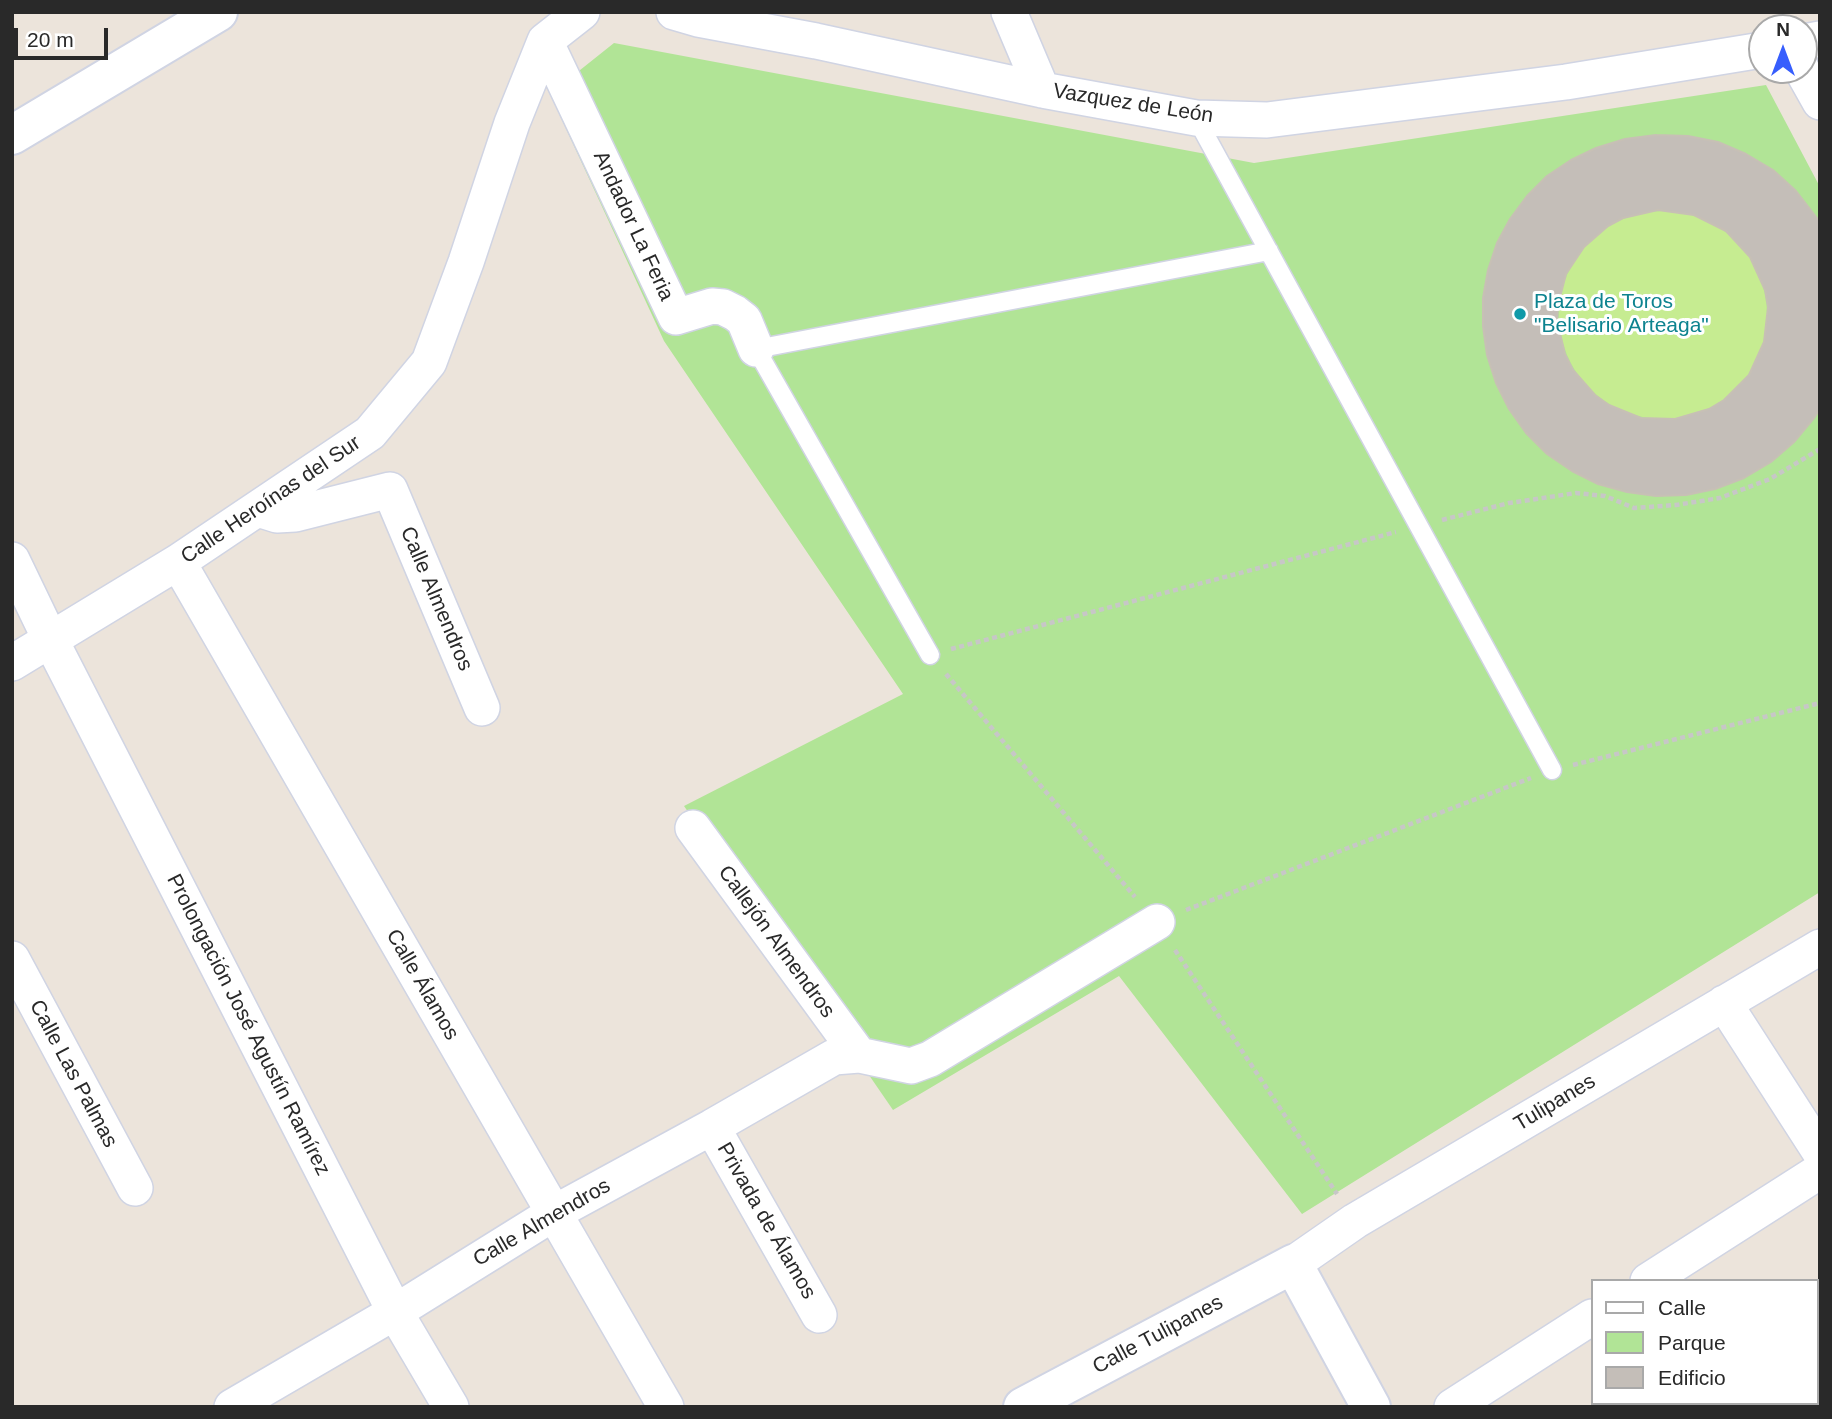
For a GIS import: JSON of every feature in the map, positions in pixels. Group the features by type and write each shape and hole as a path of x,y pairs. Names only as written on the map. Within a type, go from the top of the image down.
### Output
{"street":[{"path":"12,135 218,12"},
{"name":"Calle Heroínas del Sur","path":"12,663 178,562 370,433 429,362 466,262 512,122 545,41 582,12"},
{"name":"Vazquez de León","path":"674,12 1042,90 1196,118 1281,118 1566,82 1748,52"},
{"path":"1009,12 1042,90"},
{"name":"Andador La Feria","path":"545,41 676,317 712,306 723,307 744,320 756,349"},
{"path":"1810,84 1820,102"},
{"name":"Calle Almendros","path":"258,509 277,515 295,514 390,491 481,708"},
{"name":"Prolongación José Agustín Ramírez","path":"12,560 395,1312 451,1407"},
{"name":"Calle Álamos","path":"178,562 666,1407"},
{"name":"Callejón Almendros","path":"693,828 859,1055"},
{"path":"859,1055 911,1066 930,1059 1157,922"},
{"name":"Tulipanes","path":"1293,1264 1355,1221 1820,947"},
{"name":"Calle Las Palmas","path":"12,959 135,1188"},
{"path":"1724,1003 1820,1152"},
{"name":"Calle Almendros","path":"242,1405 554,1213 712,1128 834,1057 859,1055"},
{"name":"Privada de Álamos","path":"712,1128 819,1315"},
{"path":"1651,1279 1820,1171"},
{"path":"1293,1264 1371,1407"},
{"name":"Calle Tulipanes","path":"1023,1407 1293,1264"},
{"path":"1452,1407 1590,1318"}],"lane":[{"path":"1196,118 1552,770"},
{"path":"930,655 756,349 1269,251"}],"path":[{"path":"1355,1221 1157,922 930,655 1509,503 1576,493 1605,496 1634,508 1720,498 1770,479 1820,449"},
{"path":"1157,922 1552,770 1820,703"}],"green space":[{"path":"614,43 1254,163 1766,85 1820,187 1820,892 1302,1214 1119,976 893,1110 684,806 903,694 664,341 550,94"},
{"path":"1663,211 1703,219 1721,228 1737,241 1750,257 1759,275 1767,315 1759,355 1750,373 1737,389 1721,402 1703,411 1663,419 1623,411 1605,402 1589,389 1576,373 1567,355 1559,315 1567,275 1576,257 1589,241 1605,228 1623,219"}],"building":[{"name":"Plaza de Toros \"Belisario Arteaga\"","path":"1656,135 1688,136 1718,142 1773,170 1796,191 1820,222 1820,409 1794,442 1771,462 1744,478 1715,489 1686,495 1656,496 1598,484 1572,471 1547,454 1526,433 1509,409 1496,383 1487,355 1483,298 1497,243 1510,219 1527,196 1547,176 1596,148 1625,139","holes":["1658,210 1694,215 1726,231 1750,257 1765,290 1768,307 1764,342 1749,375 1724,400 1709,409 1675,419 1641,418 1609,405 1595,395 1573,370 1565,354 1557,321 1566,274 1584,247 1608,226 1623,218"]}],"place":[{"name":"Plaza de Toros \"Belisario Arteaga\"","path":"1520,314"}]}
